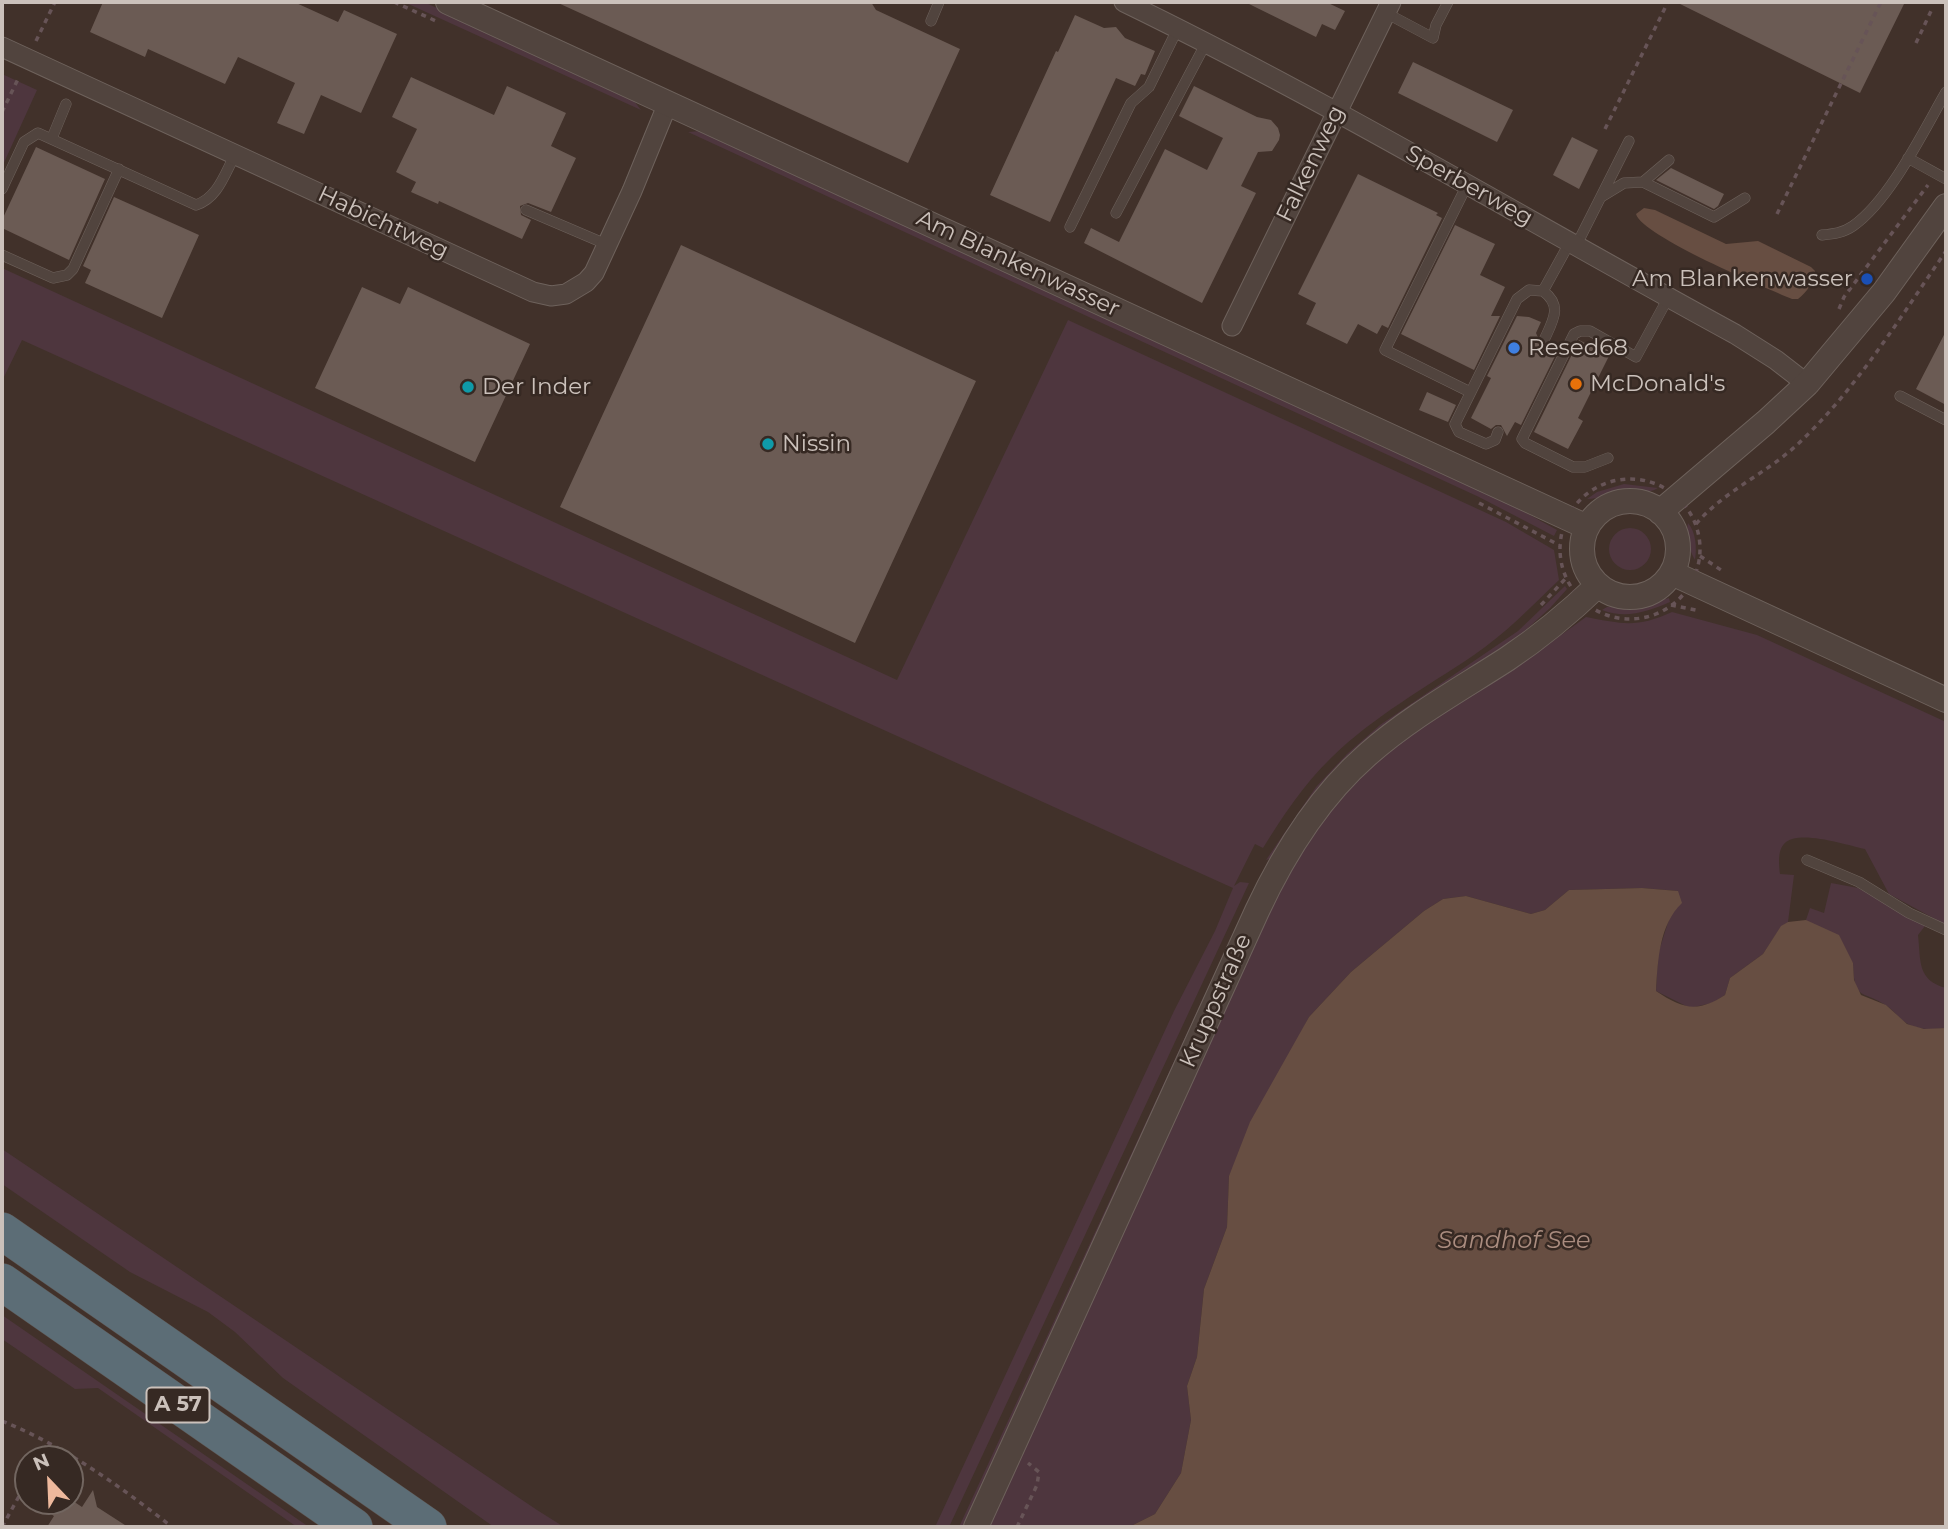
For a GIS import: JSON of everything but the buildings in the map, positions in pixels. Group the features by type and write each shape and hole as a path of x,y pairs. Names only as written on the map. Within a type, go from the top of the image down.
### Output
{"highway":[{"name":"A 57","path":"2,1231 428,1527"},
{"name":"A 57","path":"2,1282 354,1527"}],"street":[{"name":"Am Blankenwasser","path":"448,2 1577,522"},
{"name":"Sperberweg","path":"1124,2 1337,113 1573,244 1763,351 1807,384"},
{"name":"Falkenweg","path":"1232,326 1388,7"},
{"name":"Habichtweg","path":"2,47 533,292 551,296 575,290 594,273 668,103"},
{"path":"1946,205 1885,292 1807,384 1766,422 1669,504 1621,502 1607,506 1596,515 1577,522 1590,593 1640,596 1682,578 1946,700"},
{"path":"1669,504 1682,578"},
{"name":"Kruppstraße","path":"975,1527 1257,911 1293,843 1315,810 1339,782 1382,742 1422,712 1528,644 1590,593"}],"lane":[{"path":"931,21 939,2"},
{"path":"1388,7 1433,38 1436,25 1448,2"},
{"path":"1070,227 1131,103 1149,87 1178,28"},
{"path":"1116,213 1206,43"},
{"path":"1822,235 1839,234 1874,206 1908,158 1946,92"},
{"path":"52,138 66,104"},
{"path":"2,188 24,142 38,133 196,205 205,202 216,191 235,155"},
{"path":"1543,291 1601,197 1629,141"},
{"path":"1908,158 1941,176"},
{"path":"1643,182 1669,160"},
{"path":"2,255 53,278 68,275 119,169"},
{"path":"1601,197 1623,183 1643,182 1714,217 1745,198"},
{"path":"1467,185 1385,351 1470,392"},
{"path":"526,210 608,244"},
{"path":"1498,432 1495,440 1486,444 1456,429 1455,421 1517,299 1530,290 1543,291 1554,302 1556,310 1545,338"},
{"path":"1608,458 1585,467 1573,467 1522,439 1574,334 1590,331 1636,357 1668,298"},
{"path":"1900,396 1946,420"},
{"path":"1807,860 1859,882 1909,913 1946,930"}],"path":[{"path":"2,112 55,2"},
{"path":"1605,129 1668,2"},
{"path":"1777,214 1881,2"},
{"path":"1916,43 1932,9"},
{"path":"1839,312 1844,297 1941,176"},
{"path":"1696,524 1716,503 1781,458 1809,434 1855,380 1946,251"},
{"path":"1623,479 1642,480 1659,485 1669,504 1696,524 1700,555 1682,578 1671,605 1654,615 1635,619 1615,617 1606,614 1590,593 1566,578 1559,545 1577,522 1576,505 1589,492 1606,483 1623,479"},
{"path":"2,1421 48,1443 114,1483 173,1527"},
{"path":"1011,1452 1039,1472 1037,1485 1017,1527"},
{"path":"2,1527 14,1505"}],"shaded area":[{"path":"404,2 424,2 615,90 634,101 641,110"},
{"path":"2,74 37,90 2,167"},
{"path":"701,131 1510,504 1557,530 1554,536 1479,497 688,132"},
{"path":"2,268 897,680 1068,320 1506,522 1554,550 1559,580 1485,647 1382,716 1347,743 1303,789 1263,848 1255,844 1234,886 1240,882 1249,883 949,1527 935,1527 1233,888 22,340 2,381"},
{"path":"1624,484 1658,488 1587,499 1597,492"},
{"path":"1688,523 1695,540 1695,560 1688,542"},
{"path":"1630,528 1645,534 1651,549 1645,564 1630,570 1615,564 1609,549 1615,534"},
{"path":"1565,586 1567,589 1550,608 1516,639 1474,668 1273,858 1266,860 1316,787 1347,754 1380,725 1518,631"},
{"path":"1669,598 1670,602 1636,613 1620,614 1602,610 1607,607 1632,607"},
{"path":"1672,612 1757,635 1946,722 1946,925 1889,894 1865,849 1813,838 1793,839 1783,845 1779,857 1780,874 1794,875 1788,922 1781,927 1763,954 1730,978 1725,995 1712,1003 1690,1008 1656,991 1658,954 1678,891 1642,888 1569,890 1545,910 1531,914 1466,896 1443,899 1424,911 1351,972 1309,1017 1229,1176 1227,1227 1204,1289 1197,1357 1187,1386 1191,1420 1181,1473 1155,1514 1129,1527 986,1527 1261,926 1317,825 1354,782 1393,748 1438,715 1514,669 1586,617 1630,623 1649,621"},
{"path":"1831,883 1858,888 1925,926 1918,935 1922,969 1930,980 1946,988 1946,1028 1917,1028 1902,1020 1887,1006 1861,993 1855,984 1853,963 1806,920 1810,908 1824,913"},
{"path":"1242,914 1244,915 964,1527 959,1527"},
{"path":"2,1149 564,1527 494,1527 283,1378 235,1332 208,1312 130,1272 2,1184"},
{"path":"2,1315 309,1527 297,1527 98,1388 75,1389 2,1339"}],"water":[{"path":"1644,208 1655,210 1726,244 1758,241 1811,267 1815,271 1810,286 1798,299 1792,299 1707,261 1643,224 1636,214"},
{"name":"Sandhof See","path":"1642,888 1678,891 1682,903 1664,932 1656,991 1674,1002 1698,1006 1725,995 1730,978 1763,954 1781,926 1788,922 1806,920 1839,935 1853,963 1854,980 1861,995 1886,1005 1907,1024 1924,1029 1946,1028 1946,1527 1129,1527 1155,1514 1181,1473 1191,1420 1187,1386 1197,1357 1204,1289 1227,1227 1229,1176 1250,1122 1309,1017 1351,972 1424,911 1443,899 1466,896 1531,914 1545,910 1569,890"}],"place":[{"name":"Am Blankenwasser","path":"1867,279"},
{"name":"Resed68","path":"1514,348"},
{"name":"McDonald's","path":"1576,384"},
{"name":"Der Inder","path":"468,387"},
{"name":"Nissin","path":"768,444"}]}
